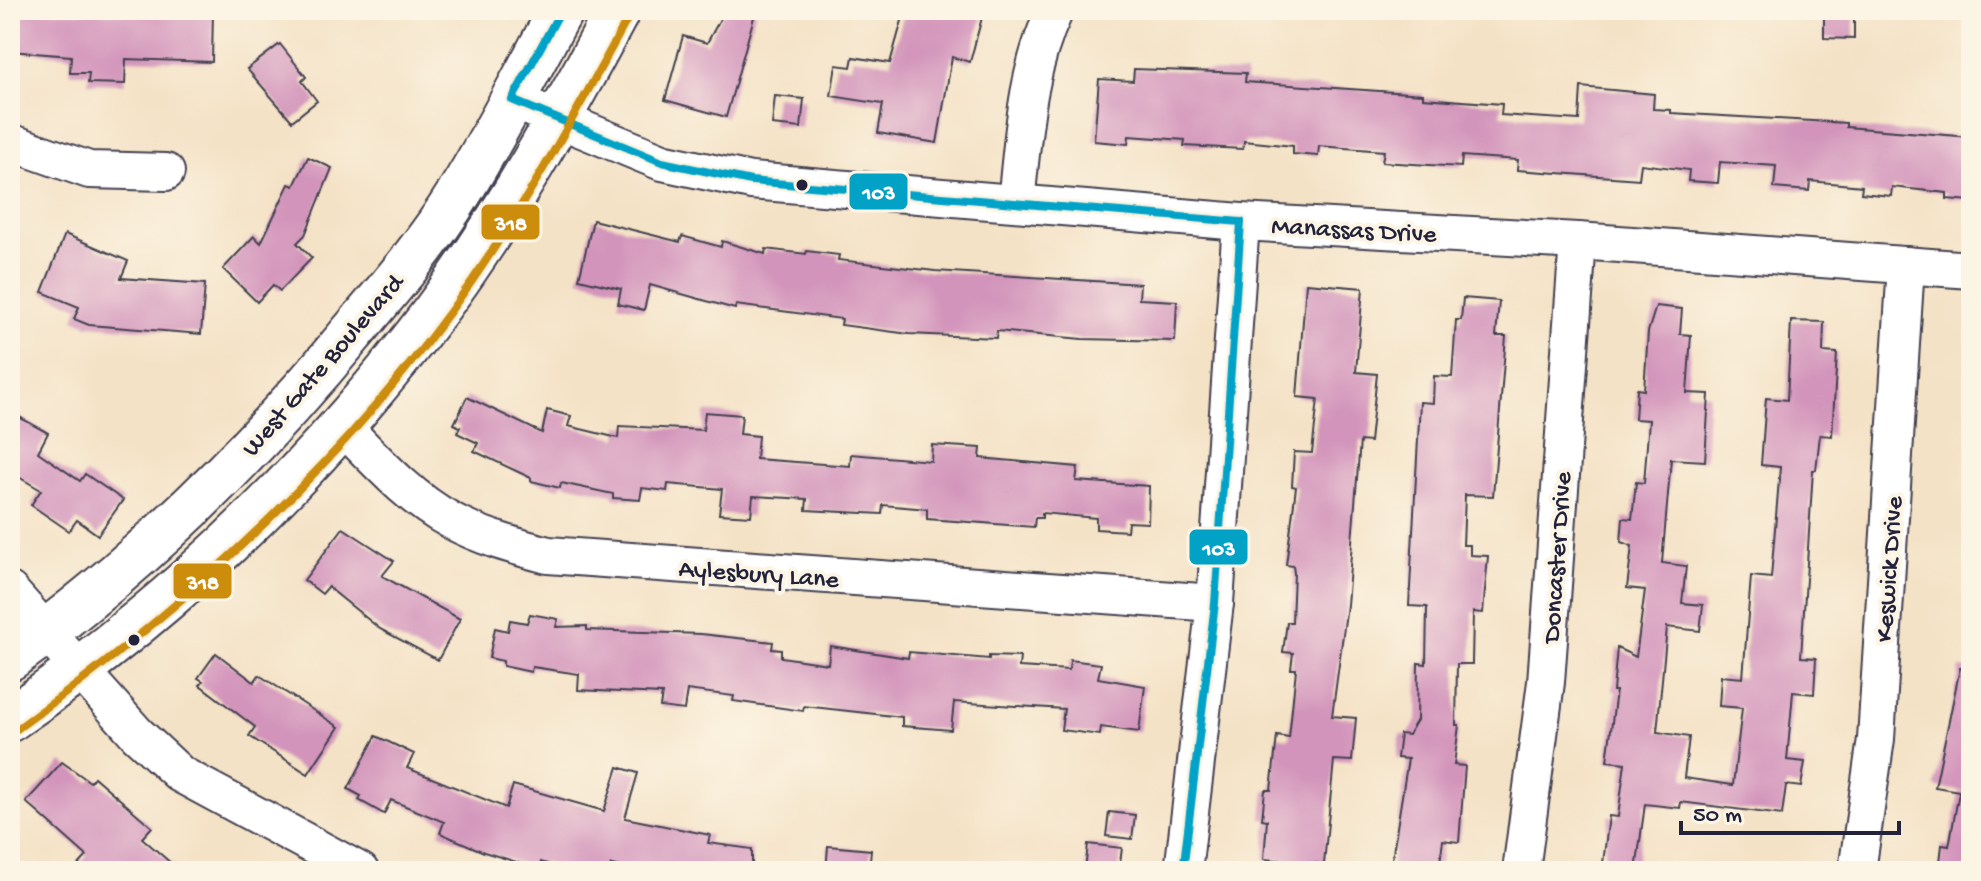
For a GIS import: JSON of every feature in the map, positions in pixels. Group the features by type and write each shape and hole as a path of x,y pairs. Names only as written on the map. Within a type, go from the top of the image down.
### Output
{"main road":[{"name":"West Gate Boulevard","path":"10,658 48,631 192,510 301,394 383,296 457,197 561,10"},
{"name":"West Gate Boulevard","path":"10,719 80,671 212,561 286,490 343,427 437,309 559,120 618,10"}],"street":[{"path":"1016,203 1036,60 1055,10"},
{"name":"Manassas Drive","path":"512,100 662,162 751,181 1241,222 1578,241 1971,270"},
{"path":"10,142 89,170 166,172"},
{"path":"1183,871 1215,603 1241,222"},
{"name":"Doncaster Drive","path":"1521,871 1546,682 1578,241"},
{"name":"Keswick Drive","path":"1857,871 1876,739 1906,265"},
{"name":"Aylesbury Lane","path":"343,427 393,477 448,519 496,541 548,555 1215,603"},
{"path":"10,591 137,734 180,774 360,871"}],"building":[{"path":"10,10 144,14 145,10 213,10 212,62 126,59 125,84 88,83 89,73 70,73 71,56 10,51"},
{"path":"725,10 756,10 726,117 665,100 683,36 707,43"},
{"path":"905,10 984,10 970,62 952,57 937,143 878,133 883,104 831,96 836,65 851,67 853,57 890,63"},
{"path":"1824,10 1854,10 1854,39 1824,38"},
{"path":"280,44 306,77 302,81 317,101 292,121 247,69"},
{"path":"1134,69 1246,73 1245,82 1423,94 1423,98 1502,104 1501,115 1579,120 1581,87 1654,94 1653,109 1671,110 1671,113 1846,123 1846,127 1971,137 1971,201 1947,199 1947,193 1892,187 1891,196 1861,193 1862,186 1810,181 1809,191 1774,188 1776,166 1720,162 1718,183 1688,181 1689,170 1641,164 1639,179 1517,170 1518,160 1462,156 1461,167 1382,162 1384,151 1319,146 1318,156 1293,154 1293,146 1244,141 1243,149 1184,146 1185,140 1129,136 1128,144 1094,141 1099,79 1133,81"},
{"path":"775,96 804,99 801,128 772,125"},
{"path":"308,157 332,168 305,235 297,243 312,258 280,291 273,285 257,302 223,269 254,236 261,243 289,184 294,186"},
{"path":"593,220 680,242 682,236 721,247 722,241 765,254 766,249 806,254 807,251 839,255 838,260 935,271 1140,284 1139,299 1177,301 1175,341 1082,339 997,331 996,338 909,334 841,325 842,319 736,305 735,309 650,285 644,310 618,304 621,289 579,279"},
{"path":"65,234 128,261 121,278 205,284 201,334 89,325 74,319 79,307 42,292"},
{"path":"1306,283 1363,288 1356,372 1377,374 1370,442 1360,441 1347,605 1332,716 1356,718 1352,761 1334,760 1324,864 1264,859 1267,820 1262,819 1265,790 1271,790 1277,736 1289,738 1296,669 1291,669 1293,653 1283,652 1287,622 1292,622 1294,573 1293,566 1286,565 1296,487 1292,486 1294,452 1312,453 1318,399 1297,397"},
{"path":"1463,298 1499,301 1496,336 1506,336 1493,496 1465,495 1463,545 1470,545 1470,555 1488,556 1483,613 1473,612 1472,664 1457,664 1456,725 1459,725 1454,765 1465,766 1459,842 1443,840 1439,871 1390,871 1408,759 1397,758 1400,734 1408,735 1417,720 1418,663 1426,664 1427,607 1409,606 1420,402 1433,403 1434,376 1452,377 1456,320 1461,320"},
{"path":"1656,306 1682,309 1680,334 1691,335 1687,393 1709,394 1705,461 1671,459 1662,563 1686,566 1682,603 1703,605 1700,631 1667,627 1657,732 1689,737 1684,778 1733,785 1742,708 1719,706 1721,676 1743,678 1751,576 1771,578 1780,467 1761,465 1766,398 1787,400 1791,321 1824,322 1823,352 1837,353 1832,436 1820,435 1816,470 1813,470 1801,657 1816,658 1814,694 1793,692 1787,760 1805,762 1801,787 1786,785 1782,815 1681,802 1680,808 1645,804 1636,871 1602,871 1609,816 1618,817 1625,763 1607,761 1616,691 1613,691 1617,648 1636,657 1645,590 1627,588 1632,546 1621,542 1623,518 1632,519 1636,482 1644,483 1649,420 1635,419 1637,389 1644,390 1648,332"},
{"path":"467,397 542,433 547,410 571,416 568,426 618,438 619,426 703,430 705,412 742,415 740,434 758,436 756,459 850,466 851,454 931,461 932,445 981,448 980,458 1078,467 1076,481 1149,486 1148,523 1128,522 1127,531 1096,529 1096,518 1042,513 1042,518 1035,518 1034,527 927,519 927,509 883,505 882,514 806,510 807,499 753,496 751,516 719,514 722,489 668,484 667,491 642,488 640,500 613,498 613,494 561,483 560,488 531,481 531,478 474,451 478,443 457,433 460,427 454,424"},
{"path":"10,412 48,433 38,452 80,481 85,474 123,500 98,535 77,520 69,531 31,505 41,490 10,472"},
{"path":"343,528 394,561 382,576 460,619 438,660 380,629 328,587 322,594 304,580"},
{"path":"530,614 558,619 556,627 587,626 587,630 701,634 773,642 772,649 781,650 781,657 828,664 830,646 908,658 909,652 989,659 989,656 1020,657 1019,667 1069,670 1070,660 1101,664 1098,678 1145,686 1139,732 1101,727 1100,735 1061,730 1064,709 954,702 951,730 902,726 902,717 804,706 803,711 733,701 734,696 687,690 684,710 660,707 662,694 578,690 579,674 532,667 531,672 503,666 503,661 489,658 495,628 508,631 510,620 527,623"},
{"path":"216,653 254,682 259,675 339,727 308,774 249,736 255,727 200,685 203,681 198,678"},
{"path":"1960,668 1971,669 1971,871 1939,871 1942,845 1949,846 1959,792 1965,792 1935,787"},
{"path":"376,736 414,754 407,768 506,808 513,785 604,811 618,767 638,773 625,818 710,835 708,843 752,849 752,871 642,871 611,865 609,871 569,871 541,862 539,869 484,852 440,833 444,822 391,800 384,814 359,800 361,796 348,789"},
{"path":"62,762 90,782 94,777 152,827 142,838 180,871 73,871 87,856 26,802"},
{"path":"1109,812 1135,815 1132,839 1106,836"},
{"path":"1088,844 1122,848 1119,871 1085,871"},
{"path":"828,846 871,850 869,871 826,871"}],"transit line":[{"name":"103","path":"561,10 512,100 662,162 751,181 1241,222"},
{"name":"318","path":"17,729 144,631 205,579 320,468 373,408 472,281 514,217 629,16"},
{"name":"103","path":"1183,871 1215,603 1241,222"}]}
